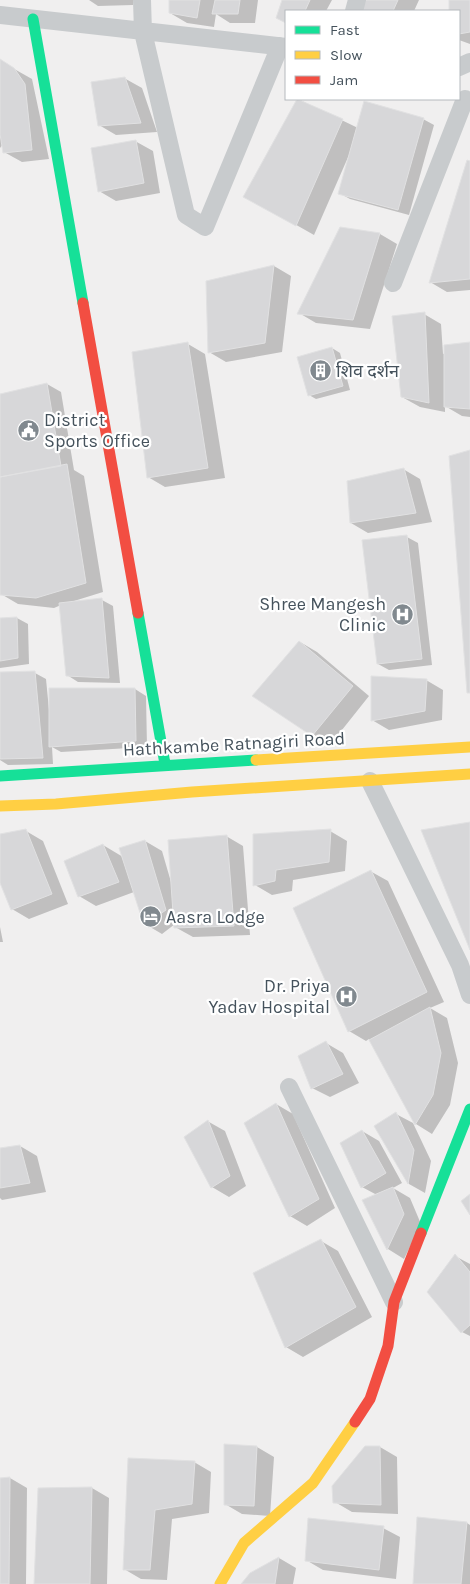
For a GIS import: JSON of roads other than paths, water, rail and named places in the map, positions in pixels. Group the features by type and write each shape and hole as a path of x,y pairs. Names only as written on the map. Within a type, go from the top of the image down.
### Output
{"street":[{"path":"0,15 142,32 283,47 205,227 186,215 142,32 142,0"},
{"path":"33,19 166,764"},
{"path":"393,282 465,99"},
{"name":"Hathkambe Ratnagiri Road","path":"0,776 166,764 369,755 470,747"},
{"path":"0,806 56,804 192,792 470,774"},
{"path":"370,781 460,965 470,995"},
{"path":"289,1088 394,1302"},
{"path":"222,1583 244,1543 314,1483 370,1399 388,1346 394,1302 470,1109"}],"place":[{"name":"शिव दर्शन","path":"320,371"},
{"name":"District Sports Office","path":"28,430"},
{"name":"Shree Mangesh Clinic","path":"402,614"},
{"name":"Aasra Lodge","path":"150,917"},
{"name":"Dr. Priya Yadav Hospital","path":"346,996"}]}
